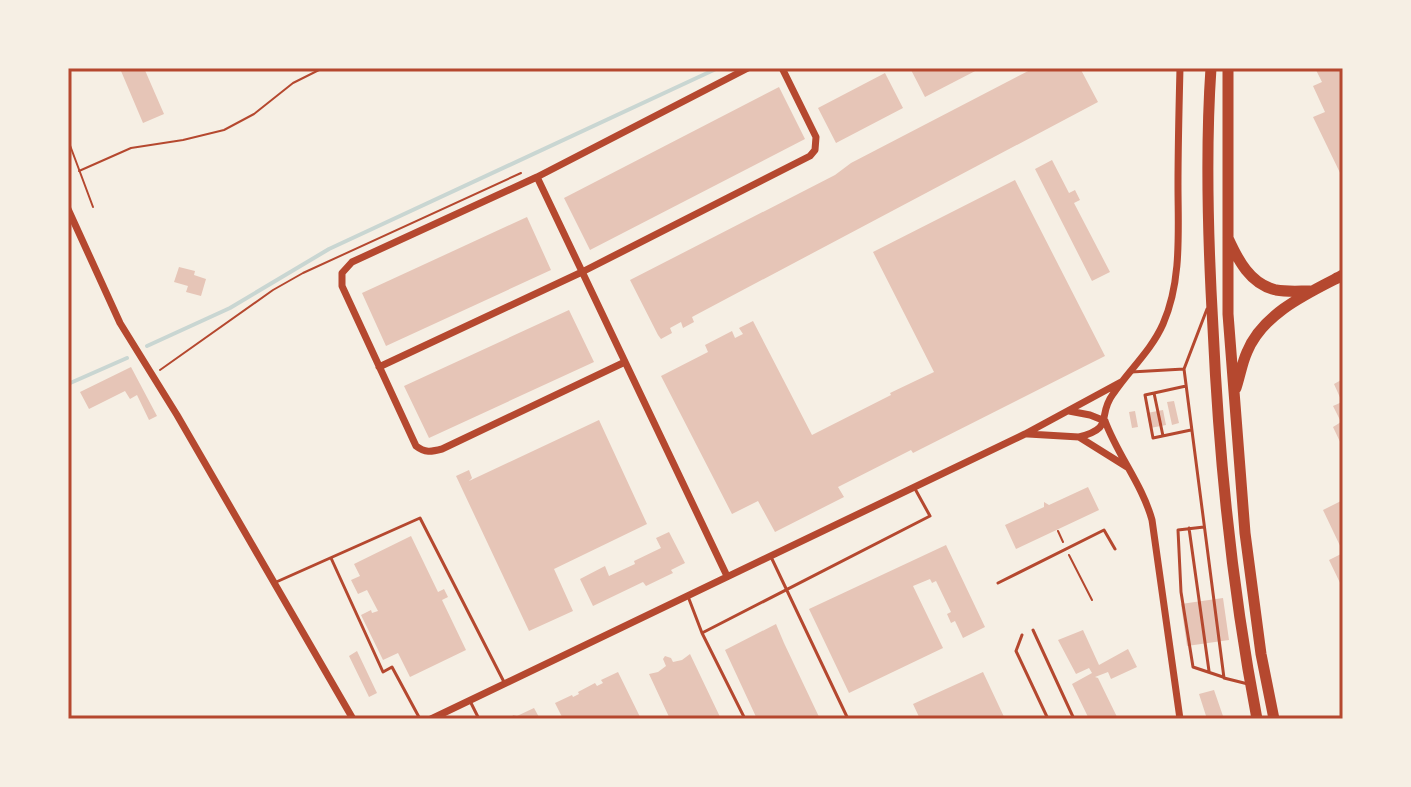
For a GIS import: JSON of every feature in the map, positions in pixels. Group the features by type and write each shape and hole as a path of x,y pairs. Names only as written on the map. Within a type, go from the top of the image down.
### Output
{"highway":[{"path":"1211,68 1207,181 1218,426 1229,551 1257,719"},
{"path":"1229,70 1228,314 1252,594 1274,719"},
{"path":"1226,236 1244,268 1258,282 1276,290 1310,291"},
{"path":"1234,394 1248,350 1272,317 1310,291 1343,275"}],"street":[{"path":"625,362 432,452 423,451 416,446 341,279 345,267 352,262 537,177 748,68"},
{"path":"379,367 582,272 810,156 815,150 816,137 782,68"},
{"path":"1025,434 1079,437 1095,433 1105,421 1109,398 1161,327 1175,279 1180,68"},
{"path":"537,177 727,576"},
{"path":"68,209 120,323 177,415 353,719"},
{"path":"431,719 1025,434 1121,382"},
{"path":"1067,411 1105,421 1114,445 1146,496 1180,719"},
{"path":"1079,437 1128,468"}],"lane":[{"path":"1211,298 1184,369 1224,678"},
{"path":"1130,372 1184,369"},
{"path":"1186,386 1145,395 1153,438 1191,430"},
{"path":"1154,393 1163,436"},
{"path":"702,633 930,516 914,487"},
{"path":"274,583 420,518 504,683"},
{"path":"1204,527 1178,530 1181,592 1193,667 1250,684"},
{"path":"1189,528 1209,672"},
{"path":"998,583 1104,530 1115,549"},
{"path":"770,555 848,719"},
{"path":"331,558 383,672 392,667 420,719"},
{"path":"687,596 745,719"},
{"path":"1033,630 1074,719"},
{"path":"1022,635 1016,651 1048,719"},
{"path":"470,699 479,719"}],"path":[{"path":"79,171 131,148 224,130 254,114 293,83 323,68"},
{"path":"68,140 93,207"},
{"path":"1058,531 1092,600"}],"building":[{"path":"144,68 164,114 143,123 121,71"},
{"path":"910,68 981,68 925,97"},
{"path":"1034,68 1080,68 1098,102 692,317 694,322 683,328 681,322 670,328 672,333 661,339 658,335 630,280"},
{"path":"1315,68 1343,68 1343,179 1313,117 1325,112 1313,86 1322,82"},
{"path":"885,73 903,108 836,143 818,108"},
{"path":"779,87 805,139 590,250 564,198"},
{"path":"1052,160 1069,193 1075,190 1080,200 1074,203 1110,272 1092,281 1035,169"},
{"path":"1015,180 1105,356 913,453 911,450 838,487 844,497 775,532 758,501 732,514 661,376 708,352 705,345 732,331 735,338 743,334 739,328 753,321 812,435 934,372 873,252"},
{"path":"527,217 551,270 386,346 362,293"},
{"path":"179,267 195,271 194,275 206,279 201,296 186,292 188,286 174,282"},
{"path":"569,310 594,362 429,438 404,386"},
{"path":"131,367 157,416 149,420 137,395 130,399 125,391 89,409 80,392"},
{"path":"1343,379 1343,448 1333,427 1341,422 1333,406 1342,402 1334,384"},
{"path":"1174,401 1179,423 1172,425 1167,402"},
{"path":"1163,410 1166,425 1150,428 1147,413"},
{"path":"1135,411 1138,427 1132,428 1129,412"},
{"path":"599,420 647,524 554,569 573,611 529,631 456,476 469,470 472,478 469,481"},
{"path":"1088,487 1099,510 1016,549 1005,525 1044,507 1044,502 1049,505"},
{"path":"1343,500 1343,552 1323,510"},
{"path":"669,532 685,563 671,570 673,573 646,586 643,582 593,606 580,579 605,566 609,576 635,564 634,561 661,548 656,538"},
{"path":"411,536 438,592 444,589 448,597 442,600 466,650 410,677 398,653 383,660 361,615 371,610 372,613 378,611 367,590 358,594 351,580 360,576 354,564"},
{"path":"946,545 985,627 963,638 955,621 951,623 947,614 951,612 936,581 932,583 930,579 913,586 943,648 849,693 809,609"},
{"path":"1343,553 1343,589 1329,560"},
{"path":"1223,598 1229,640 1187,646 1181,604"},
{"path":"776,624 820,719 757,719 725,650"},
{"path":"1083,630 1099,665 1128,649 1137,667 1111,679 1108,672 1095,677 1118,719 1089,719 1072,684 1092,673 1089,668 1076,674 1058,640"},
{"path":"357,651 377,693 369,697 349,656"},
{"path":"690,654 721,719 670,719 649,674 666,666 665,656 673,662"},
{"path":"618,672 641,719 563,719 555,703 579,694 595,683 597,686 603,683 601,680"},
{"path":"983,672 1005,719 920,719 913,704"},
{"path":"1214,690 1224,719 1207,719 1199,694"},
{"path":"534,708 540,719 511,719 513,715"}],"waterway":[{"path":"147,346 230,308 329,249 718,68"},
{"path":"68,384 127,358"}]}
